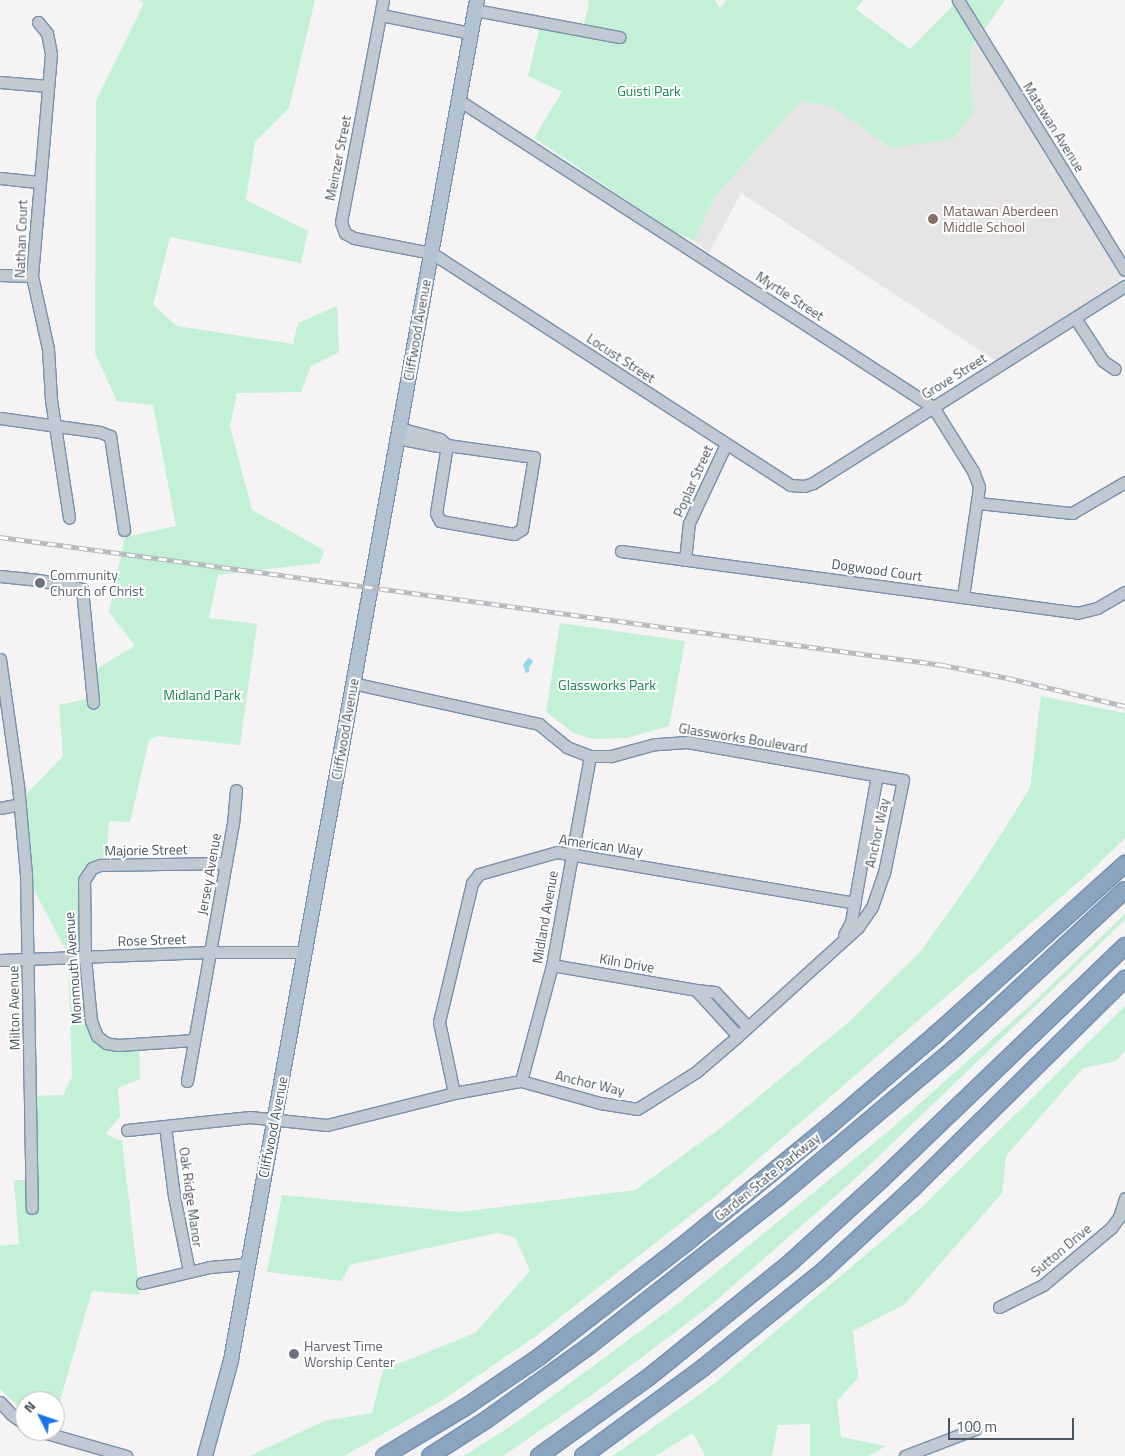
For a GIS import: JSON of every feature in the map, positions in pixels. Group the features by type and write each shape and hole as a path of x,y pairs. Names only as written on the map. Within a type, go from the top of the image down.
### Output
{"highway":[{"name":"Garden State Parkway","path":"384,1456 464,1408 539,1357 686,1243 829,1126 935,1035 1125,864"},
{"name":"Garden State Parkway","path":"430,1456 486,1420 588,1346 776,1199 956,1046 1125,890"},
{"path":"540,1456 649,1377 792,1261 882,1179 1125,946"},
{"path":"583,1456 722,1353 829,1265 913,1188 1125,979"}],"main road":[{"name":"Cliffwood Avenue","path":"205,1456 225,1387 248,1264 476,5"}],"street":[{"name":"Meinzer Street","path":"383,0 342,226 345,233 354,238 431,253"},
{"name":"Matawan Avenue","path":"958,0 1125,270"},
{"path":"476,5 619,37"},
{"path":"381,16 471,33"},
{"name":"Nathan Court","path":"38,22 47,33 50,42 32,276 48,349 51,400 69,518"},
{"path":"0,82 48,86"},
{"name":"Myrtle Street","path":"460,101 934,407 976,478 979,487 964,597"},
{"path":"0,178 38,182"},
{"name":"Locust Street","path":"431,253 786,483 796,486"},
{"path":"0,275 32,276"},
{"name":"Grove Street","path":"796,486 813,483 1125,286"},
{"path":"1074,318 1103,361 1115,369"},
{"path":"0,418 100,432 110,436 124,530"},
{"path":"398,433 438,446 447,445 534,457 522,529 514,534 440,521 436,513 447,445"},
{"name":"Poplar Street","path":"685,560 689,523 726,444"},
{"path":"978,503 1072,513 1125,482"},
{"name":"Dogwood Court","path":"621,551 1076,613 1097,608 1125,592"},
{"path":"0,576 39,580 82,589 93,702"},
{"name":"Milton Avenue","path":"0,659 20,804 26,874 32,1208"},
{"name":"Glassworks Boulevard","path":"353,683 539,724 567,746 590,756 611,756 655,744 686,742 903,780"},
{"name":"Midland Avenue","path":"521,1081 552,965 590,756"},
{"name":"Anchor Way","path":"842,939 851,922 877,775"},
{"name":"Anchor Way","path":"274,1119 327,1125 454,1093 521,1081 600,1103 637,1109 696,1072 738,1036 842,939 858,927 872,907 884,873 903,780"},
{"name":"Jersey Avenue","path":"187,1081 233,824 236,790"},
{"path":"0,808 20,804"},
{"name":"American Way","path":"454,1093 438,1022 472,883 479,874 537,856 557,852 855,903"},
{"name":"Majorie Street","path":"84,891 87,873 100,865 226,863"},
{"name":"Monmouth Avenue","path":"84,891 85,958 90,1021 92,1028 100,1039 118,1045 194,1040"},
{"name":"Rose Street","path":"0,960 210,952 305,952"},
{"name":"Kiln Drive","path":"552,965 715,992 748,1026"},
{"path":"696,990 738,1036"},
{"path":"127,1130 243,1118 274,1119"},
{"name":"Oak Ridge Manor","path":"165,1126 174,1196 189,1272"},
{"name":"Sutton Drive","path":"999,1307 1043,1285 1111,1228 1119,1217 1125,1198"},
{"path":"142,1282 210,1267 248,1264"},
{"path":"0,1402 15,1417"},
{"path":"905,1456 975,1429"},
{"path":"65,1438 126,1456"}],"shaded area":[{"name":"Matawan Aberdeen Middle School","path":"976,42 1121,276 1120,281 996,361 741,193 709,253 694,241 715,196 801,101 833,107 891,148 973,113 970,50"}],"green space":[{"name":"Midland Park","path":"139,0 315,0 289,108 255,142 246,200 308,231 301,263 170,237 153,305 177,326 293,344 298,323 337,306 339,352 311,366 301,392 237,393 230,426 252,510 324,550 320,563 218,575 209,618 257,624 240,745 159,736 149,740 130,822 109,821 106,859 97,859 84,867 89,869 89,955 102,1039 139,1042 140,1079 118,1088 120,1117 105,1134 122,1141 140,1295 92,1291 63,1391 15,1391 15,1403 0,1389 0,1246 19,1244 14,1180 28,1180 33,1096 63,1095 72,1077 68,954 28,879 21,800 63,756 59,705 95,697 93,671 135,646 109,612 125,537 176,526 153,405 117,401 95,353 96,101 144,3"},
{"name":"Guisti Park","path":"588,0 715,0 720,8 727,0 863,0 856,9 910,49 958,0 1005,0 970,50 973,113 953,139 891,148 833,107 801,101 715,196 694,241 673,231 534,138 562,92 528,76 540,26 581,35 589,4"},
{"name":"Glassworks Park","path":"560,623 685,641 669,726 626,738 593,739 574,733 546,712"},
{"path":"1041,696 1125,713 1125,838 1090,872 713,1198 536,1336 441,1401 344,1456 250,1456 324,1421 372,1413 383,1370 475,1333 530,1271 515,1237 497,1233 350,1265 342,1281 267,1272 282,1195 460,1212 635,1190 722,1127 851,1020 922,950 977,872 1030,788"},
{"path":"1125,914 1125,920 856,1178 711,1305 589,1397 503,1456 464,1456 517,1422 680,1302 891,1129 1025,1010"},
{"path":"1125,1006 1125,1050 1116,1061 1083,1068 1006,1156 1002,1193 904,1305 853,1331 858,1378 837,1401 841,1437 886,1446 868,1456 810,1456 810,1424 778,1425 772,1456 705,1456 693,1433 655,1456 613,1456 710,1387 923,1206"}],"water":[{"path":"528,658 533,662 529,667 529,672 526,673 523,665"}],"railway":[{"path":"0,537 943,665 1008,678 1125,706"}],"place":[{"name":"Matawan Aberdeen Middle School","path":"933,219"},
{"name":"Community Church of Christ","path":"40,583"},
{"name":"Harvest Time Worship Center","path":"294,1354"}]}
